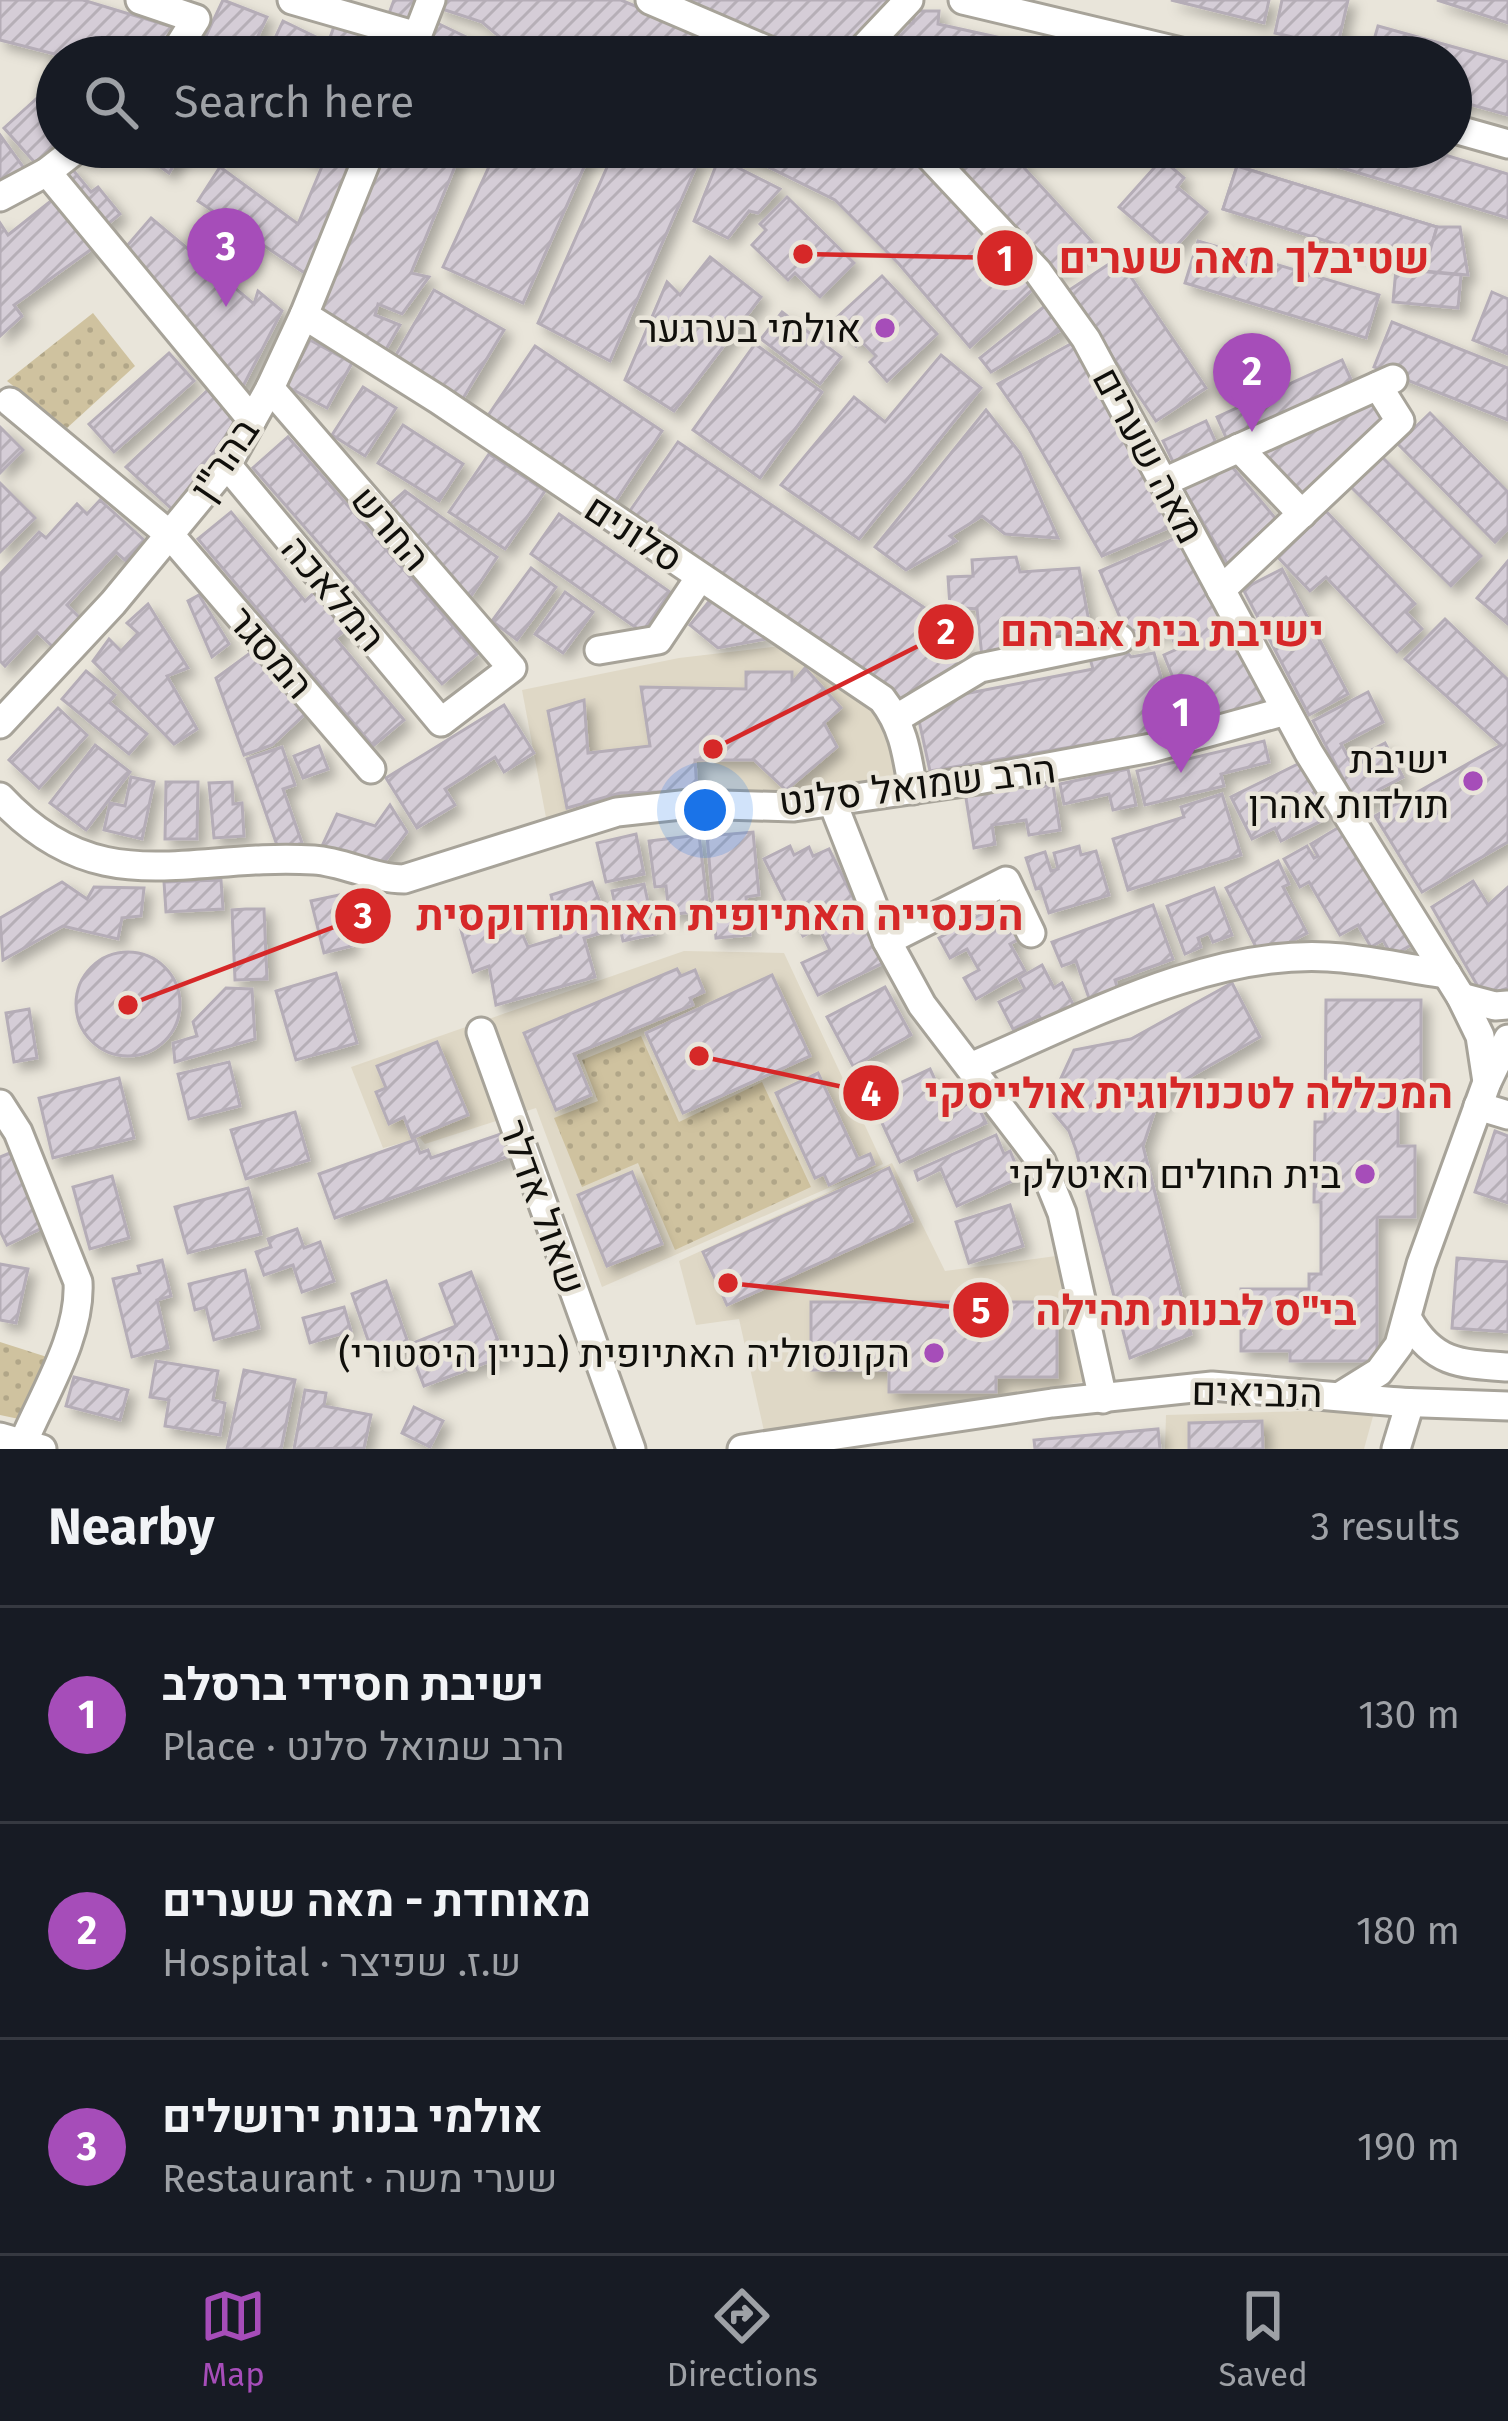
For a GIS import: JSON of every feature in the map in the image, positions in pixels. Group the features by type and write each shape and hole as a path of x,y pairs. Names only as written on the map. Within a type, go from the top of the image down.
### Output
{"street":[{"path":"140,0 196,19 185,36"},
{"path":"292,0 385,36"},
{"path":"417,36 431,0"},
{"path":"650,0 734,36"},
{"path":"876,36 909,0"},
{"path":"962,0 1114,36"},
{"path":"1472,134 1508,144"},
{"path":"0,197 52,168"},
{"name":"בהר\"ן","path":"0,724 113,603 227,465 304,315 364,168"},
{"name":"מאה שערים","path":"941,168 1009,238 1086,339 1286,710 1454,986 1480,1036 1482,1094"},
{"path":"47,172 252,420"},
{"name":"סלונים","path":"304,315 439,400 882,699 897,718"},
{"path":"1164,482 1385,382 1400,422 1221,590"},
{"name":"החרש","path":"270,388 512,668 441,722"},
{"name":"המסגר","path":"10,402 170,535 371,769"},
{"path":"1239,448 1302,514"},
{"name":"המלאכה","path":"227,465 441,722"},
{"path":"599,650 658,640 700,577"},
{"path":"913,790 897,718 980,668 1120,639"},
{"name":"הרב שמואל סלנט","path":"0,796 40,835 85,857 115,864 176,868 314,860 404,879 617,812 690,804 794,806 913,790 1078,764 1286,710"},
{"path":"832,801 887,941 922,1005 1040,1161 1053,1188 1103,1399"},
{"path":"887,941 1006,881 1031,932"},
{"path":"970,1067 1119,1005 1229,967 1327,957 1454,986 1479,1004 1508,1005"},
{"name":"שאול אדלר","path":"481,1032 631,1449"},
{"path":"1342,1395 1389,1362 1408,1321 1420,1264 1482,1094 1508,1039"},
{"path":"1482,1094 1508,1115"},
{"path":"0,1104 18,1132 78,1282 72,1325 22,1443"},
{"path":"1408,1321 1423,1343 1441,1356 1475,1365 1508,1366"},
{"name":"הנביאים","path":"742,1449 1212,1386 1410,1402"},
{"name":"הנביאים","path":"1103,1399 1508,1406"},
{"path":"1396,1449 1410,1402"}],"shaded area":[{"path":"93,313 135,366 67,428 7,381"},
{"path":"790,645 858,690 886,720 899,778 804,792 670,796 547,823 522,690 679,658"},
{"path":"684,951 784,953 883,1164 602,1287 536,1108 425,1144 420,1138 383,1148 351,1067"},
{"path":"641,1036 679,1122 762,1082 811,1187 675,1250 638,1163 582,1187 554,1118 598,1101 582,1060"},
{"path":"892,1163 945,1271 1056,1256 1083,1382 764,1431 739,1319 696,1325 679,1261"},
{"path":"0,1342 47,1357 19,1419 0,1415"},
{"path":"1375,1409 1364,1449 1165,1449 1166,1415"}],"building":[{"path":"0,0 83,0 176,28 170,36 36,36 36,49 0,40"},
{"path":"223,0 267,17 258,36 206,36"},
{"path":"394,0 423,0 416,25 387,19"},
{"path":"439,0 621,0 706,36 499,36 482,22 436,7"},
{"path":"685,0 890,0 855,36 763,36"},
{"path":"1171,0 1269,0 1264,23"},
{"path":"1282,0 1348,0 1340,36 1275,33"},
{"path":"1437,0 1508,0 1508,23"},
{"path":"915,11 939,11 938,24 992,36 898,35 899,23 913,23"},
{"path":"283,21 314,36 276,36"},
{"path":"336,21 378,36 331,36"},
{"path":"435,22 464,36 429,36"},
{"path":"1378,26 1414,36 1375,36"},
{"path":"1472,52 1508,62 1508,115 1472,105"},
{"path":"36,99 36,164 4,128"},
{"path":"0,135 24,168 0,183"},
{"path":"1472,163 1508,174 1508,218 1343,168 1472,168"},
{"path":"71,168 91,192 98,187 120,214 103,228 58,173"},
{"path":"221,168 298,224 321,168 353,168 309,276 198,201"},
{"path":"374,168 454,168 411,273 429,277 402,314 378,304 375,315 400,325 385,351 317,308"},
{"path":"488,168 584,168 523,303 443,267"},
{"path":"607,168 695,168 610,361 538,323"},
{"path":"715,168 739,168 780,189 758,213 749,211 728,238 694,221"},
{"path":"770,168 930,168 992,235 1033,289 970,347 899,264 835,200"},
{"path":"960,168 1024,168 1092,242 1058,274"},
{"path":"1154,168 1172,168 1184,178 1177,187 1207,212 1171,252 1119,207"},
{"path":"1236,168 1244,168 1437,227 1424,271 1223,209"},
{"path":"1236,168 1244,168 1437,227 1424,271 1223,209"},
{"path":"56,197 93,248 14,305 22,316 0,336 0,223 8,235"},
{"path":"787,197 854,263 820,297 795,273 788,280 752,245 766,230 760,224"},
{"path":"151,218 254,304 258,291 282,311 240,392 126,247"},
{"path":"1437,227 1460,227 1468,275 1424,271"},
{"path":"1198,241 1379,295 1366,338 1185,283"},
{"path":"710,257 761,297 674,411 625,380 667,282 680,295"},
{"path":"1118,258 1206,388 1156,421 1068,291"},
{"path":"1396,269 1461,275 1458,308 1393,302"},
{"name":"אולמי בערגער","path":"882,276 937,334 887,381 870,362 876,356 861,341 856,346 833,321"},
{"path":"434,290 504,330 462,400 393,360"},
{"path":"1492,292 1508,299 1508,354 1473,340"},
{"path":"1046,305 1064,328 991,372 980,358"},
{"path":"782,312 841,357 820,384 761,339"},
{"path":"1392,322 1508,368 1508,420 1374,367"},
{"path":"310,340 352,363 327,408 286,386"},
{"path":"1076,341 1177,524 1102,556 998,384"},
{"path":"755,344 822,392 760,478 693,430"},
{"path":"535,346 662,431 611,508 483,423"},
{"path":"169,353 194,381 114,452 89,424"},
{"path":"941,355 981,388 859,539 781,485 854,397 885,422"},
{"path":"1342,360 1354,386 1228,442 1217,417"},
{"path":"363,387 396,408 365,456 332,435"},
{"path":"208,390 235,422 173,510 126,467"},
{"path":"1372,399 1388,427 1299,504 1253,457 1266,443"},
{"path":"986,410 1020,453 1058,538 1005,534 982,516 950,536 956,541 906,570 875,547"},
{"path":"1430,413 1508,492 1508,529 1495,542 1398,444"},
{"path":"1206,421 1218,447 1175,466 1163,441"},
{"path":"403,425 463,464 439,501 378,463"},
{"path":"0,427 23,450 0,473"},
{"path":"288,437 477,654 442,684 253,468"},
{"path":"678,442 959,631 969,660 902,702 627,515"},
{"path":"489,454 545,491 505,549 449,512"},
{"path":"1379,454 1481,556 1451,586 1348,484"},
{"path":"1228,462 1281,525 1231,570 1180,483"},
{"path":"0,483 35,518 0,552"},
{"path":"405,491 497,557 469,599 388,506"},
{"path":"100,500 145,541 126,561 116,552 67,605 80,618 53,647 37,632 5,666 0,661 0,574 39,532 46,538 77,504 87,514"},
{"path":"1321,506 1415,604 1406,612 1422,629 1397,652 1326,577 1310,591 1273,552"},
{"path":"231,512 305,601 316,591 347,629 335,638 404,720 373,746 198,539"},
{"path":"559,514 670,592 642,632 531,554"},
{"path":"1185,534 1268,702 1210,717 1199,698 1183,703 1164,655 1177,649 1168,628 1131,643 1100,571"},
{"path":"1016,557 1020,572 1079,568 1092,638 1017,639 1021,651 982,657 977,609 950,607 948,577 973,576 972,560"},
{"path":"1508,561 1508,624 1477,598"},
{"path":"531,568 556,587 517,640 492,621"},
{"path":"1282,569 1348,694 1309,715 1243,589"},
{"path":"565,592 593,612 563,653 535,634"},
{"path":"199,595 229,644 212,657 188,601"},
{"path":"711,599 771,638 718,648 690,625"},
{"path":"148,604 188,668 167,676 197,729 174,744 93,661 109,639 121,651 138,633 127,623"},
{"name":"ישיבת תולדות אהרן","path":"1445,619 1508,680 1508,842 1422,892 1375,816 1501,745 1405,659"},
{"path":"257,648 308,711 272,745 244,755 216,678"},
{"path":"1124,649 1131,657 1154,653 1176,729 930,771 918,716 959,695 1093,669 1089,655"},
{"path":"805,668 841,708 824,723 837,747 786,790 754,760 695,760 697,791 620,793 567,808 548,711 584,700 588,753 650,746 641,687 746,689 746,672 792,672 792,683"},
{"path":"86,671 115,695 109,702 147,734 129,754 62,699"},
{"path":"1368,692 1383,722 1341,744 1350,761 1385,743 1403,777 1378,790 1382,797 1359,809 1313,721"},
{"path":"504,705 534,753 504,772 495,757 445,789 455,805 417,828 386,778"},
{"path":"58,708 87,735 39,788 9,760"},
{"path":"1264,741 1269,762 1221,774 1224,786 1145,805 1137,771"},
{"path":"95,745 130,772 86,830 50,803"},
{"path":"319,746 328,769 303,778 294,756"},
{"path":"282,747 295,785 283,789 302,843 279,851 247,759"},
{"path":"1302,762 1329,817 1281,841 1275,828 1252,839 1231,797"},
{"path":"1128,769 1136,805 1113,810 1109,794 1064,804 1060,784"},
{"path":"131,777 154,782 142,839 104,830 110,803 125,806"},
{"path":"1038,781 1039,787 1053,785 1060,830 1029,835 1026,820 992,825 995,844 974,848 965,792"},
{"path":"166,782 198,782 197,839 165,839"},
{"path":"232,782 233,804 242,803 244,836 214,838 209,783"},
{"path":"1222,794 1241,855 1128,890 1113,839 1184,817 1181,807"},
{"path":"390,805 407,832 382,865 322,846 337,814 375,826"},
{"path":"1341,826 1411,945 1392,956 1383,940 1371,947 1358,925 1340,935 1309,882 1300,887 1284,859 1307,846 1314,858 1318,856 1311,844"},
{"path":"753,832 759,895 746,897 750,935 716,938 707,836"},
{"path":"636,834 644,874 606,882 597,843"},
{"path":"699,835 708,910 669,915 666,886 655,887 649,841"},
{"path":"790,846 794,855 809,847 813,856 829,849 885,962 818,995 802,963 830,950 819,928 803,936 764,859"},
{"path":"1079,846 1081,855 1096,851 1109,895 1049,913 1026,858 1045,852 1051,871 1058,869 1054,853"},
{"path":"1278,861 1289,884 1283,887 1307,933 1261,957 1226,888"},
{"path":"221,880 223,909 166,912 164,882"},
{"path":"1473,881 1488,905 1508,887 1508,988 1490,994 1480,990 1432,907"},
{"path":"62,882 87,899 94,887 144,888 141,916 122,918 118,939 63,926 3,960 0,918"},
{"path":"592,882 611,930 584,938 595,977 496,1005 489,966 473,972 459,923 510,907 528,947 561,937 551,895"},
{"path":"644,884 655,934 623,941 612,891"},
{"path":"1214,888 1232,935 1213,942 1209,933 1198,938 1201,947 1185,954 1167,906"},
{"path":"339,895 352,946 324,953 311,901"},
{"path":"1153,905 1173,959 1115,980 1118,990 1090,1001 1076,961 1062,966 1052,942"},
{"path":"264,909 267,979 235,980 232,910"},
{"path":"990,909 1003,930 1011,925 1019,939 1010,944 1025,971 976,999 964,978 979,970 967,949 950,958 939,938"},
{"path":"128,952 148,956 165,967 176,984 180,1004 176,1024 165,1041 148,1052 128,1056 108,1052 91,1041 80,1024 76,1004 80,984 91,967 108,956"},
{"path":"1042,965 1054,988 1062,983 1074,1006 1043,1022 1039,1016 1013,1029 999,1002 1025,989 1019,978"},
{"path":"677,969 681,976 695,970 704,992 690,998 693,1005 574,1054 591,1095 556,1110 524,1033"},
{"path":"336,973 357,1043 296,1060 276,991"},
{"path":"772,975 810,1056 683,1113 646,1033"},
{"path":"1232,983 1260,1037 1172,1087 1155,1110 1143,1146 1191,1334 1130,1358 1076,1150 1069,1131 1048,1106 1074,1050 1131,1039"},
{"path":"885,987 911,1035 853,1066 827,1017"},
{"path":"226,988 252,989 255,1039 175,1062 173,1043 197,1036 193,1022"},
{"name":"בית החולים האיטלקי","path":"1326,1000 1421,1000 1421,1083 1398,1083 1398,1146 1415,1146 1415,1217 1377,1217 1377,1361 1290,1361 1290,1351 1241,1351 1241,1289 1309,1289 1309,1274 1321,1274 1321,1202 1314,1202 1315,1122 1325,1122"},
{"path":"29,1009 37,1058 14,1062 6,1013"},
{"path":"437,1042 468,1115 412,1138 404,1117 389,1124 376,1092 386,1088 377,1066"},
{"path":"229,1062 240,1106 189,1119 178,1074"},
{"path":"930,1069 950,1112 975,1100 986,1123 900,1162 870,1097"},
{"path":"818,1073 858,1159 870,1154 874,1164 829,1185 824,1174 815,1178 776,1093"},
{"path":"119,1078 134,1138 53,1158 39,1098"},
{"path":"295,1112 309,1160 246,1179 231,1130"},
{"path":"1495,1131 1508,1136 1508,1203 1475,1192"},
{"path":"504,1133 512,1155 335,1218 319,1174 415,1140 420,1153 428,1150 431,1158"},
{"path":"996,1135 1004,1154 1010,1151 1021,1177 957,1206 941,1169 918,1180 915,1171"},
{"path":"10,1153 46,1226 7,1245 0,1231 0,1157"},
{"path":"889,1168 912,1221 727,1305 703,1252"},
{"path":"632,1172 662,1244 607,1266 578,1195"},
{"path":"112,1176 129,1238 90,1249 73,1187"},
{"path":"248,1188 261,1234 188,1253 175,1207"},
{"path":"1010,1205 1023,1246 969,1263 956,1222"},
{"path":"297,1229 304,1248 320,1242 334,1281 302,1292 293,1265 264,1275 256,1252 271,1247 268,1239"},
{"path":"1457,1258 1508,1262 1508,1332 1452,1328"},
{"path":"162,1260 171,1296 157,1300 168,1348 132,1357 113,1279 140,1273 138,1266"},
{"path":"0,1264 28,1269 16,1323 0,1320"},
{"path":"245,1270 259,1328 214,1340 206,1307 195,1310 189,1284"},
{"path":"471,1272 504,1356 424,1386 408,1345 456,1326 440,1284"},
{"path":"386,1281 410,1348 375,1360 352,1294"},
{"name":"הקונסוליה האתיופית (בניין היסטורי)","path":"811,1302 1057,1302 1057,1377 996,1377 996,1392 889,1392 889,1370 811,1370"},
{"path":"344,1307 351,1331 310,1343 303,1318"},
{"path":"156,1361 218,1371 213,1400 225,1403 220,1435 165,1426 169,1400 150,1397"},
{"path":"244,1370 295,1380 281,1449 227,1449"},
{"path":"74,1377 128,1390 120,1420 66,1406"},
{"path":"305,1390 326,1393 324,1406 371,1415 364,1448 294,1449"},
{"path":"414,1407 443,1421 430,1447 402,1433"},
{"path":"1262,1421 1263,1449 1189,1449 1189,1423"},
{"path":"1158,1429 1160,1449 1035,1449 1034,1440"}],"place":[{"name":"שטיבלך מאה שערים","path":"803,254"},
{"name":"אולמי בנות ירושלים","path":"226,307"},
{"name":"אולמי בערגער","path":"885,328"},
{"name":"מאוחדת - מאה שערים","path":"1252,432"},
{"name":"ישיבת בית אברהם","path":"713,749"},
{"name":"ישיבת חסידי ברסלב","path":"1181,773"},
{"name":"ישיבת תולדות אהרן","path":"1473,781"},
{"name":"הכנסייה האתיופית האורתודוקסית","path":"128,1005"},
{"name":"המכללה לטכנולוגית אולייסקי","path":"699,1056"},
{"name":"בית החולים האיטלקי","path":"1365,1174"},
{"name":"בי\"ס לבנות תהילה","path":"728,1283"},
{"name":"הקונסוליה האתיופית (בניין היסטורי)","path":"934,1353"}]}
